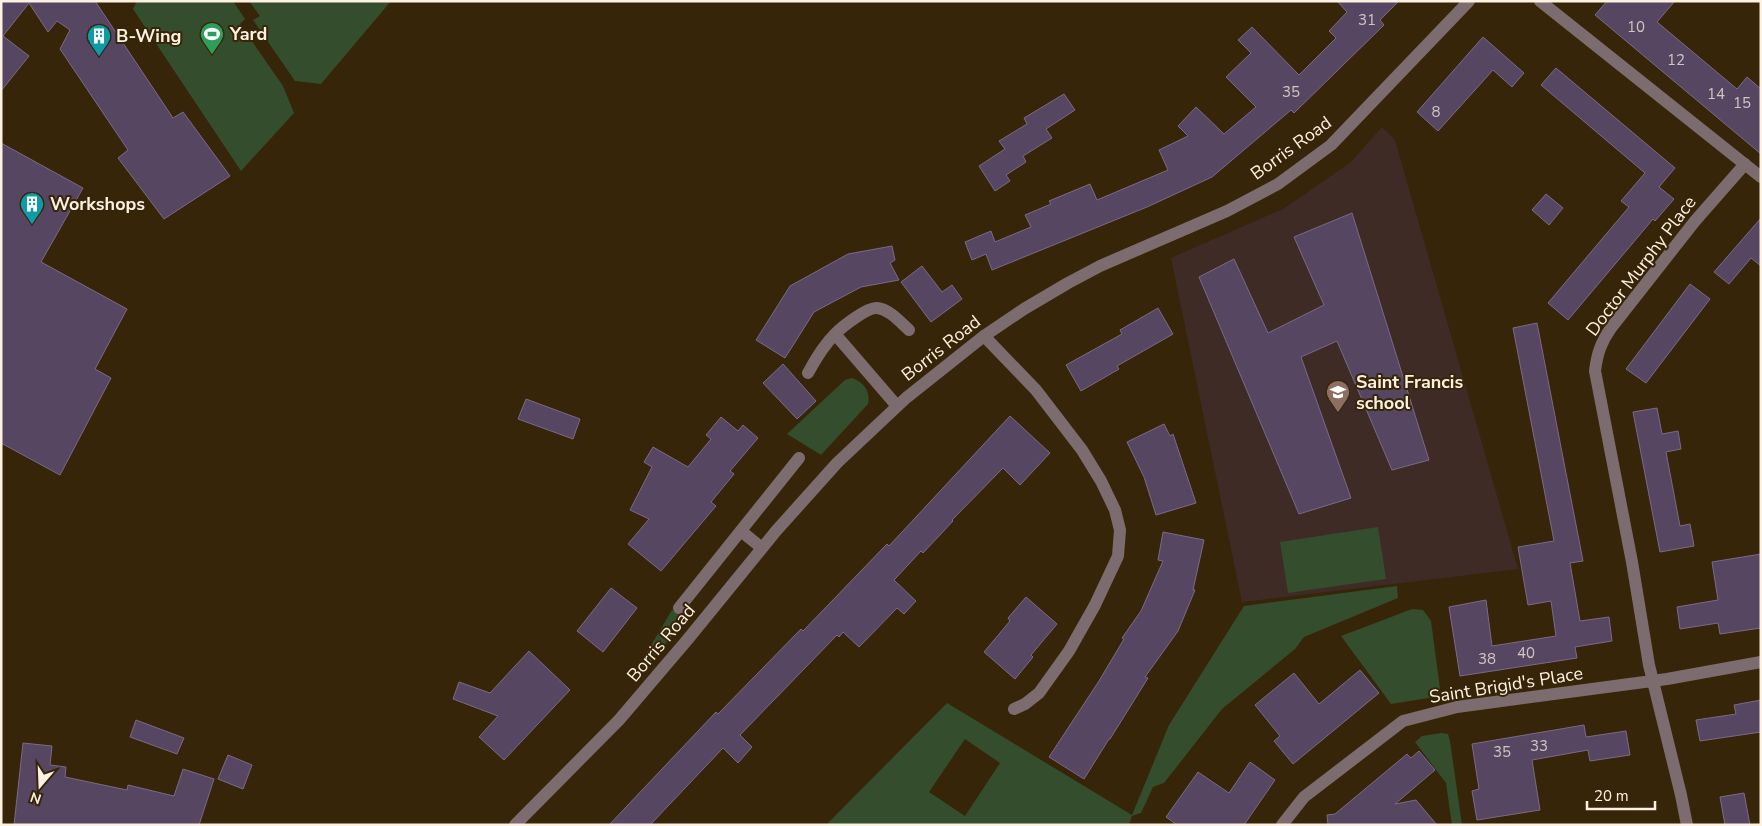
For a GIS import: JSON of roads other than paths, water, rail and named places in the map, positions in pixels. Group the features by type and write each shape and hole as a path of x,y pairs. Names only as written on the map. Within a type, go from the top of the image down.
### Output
{"street":[{"name":"Borris Road","path":"516,825 618,720 836,463 898,406 984,336 1024,309 1100,266 1227,211 1278,184 1331,145 1469,1"},
{"path":"1540,1 1761,178"},
{"name":"Doctor Murphy Place","path":"1654,680 1595,371 1597,354 1603,340 1616,321 1695,221 1744,164"},
{"path":"808,373 834,334 871,308 879,308 890,313 909,330"},
{"path":"834,334 898,406"},
{"path":"984,336 1036,390 1082,450 1115,510 1120,530 1118,556 1095,605 1069,650 1040,693 1025,704 1014,709"},
{"path":"679,608 799,458"},
{"path":"741,531 762,548"},
{"name":"Saint Brigid's Place","path":"1282,825 1304,797 1403,722 1457,707 1654,680 1761,662"},
{"path":"1654,680 1681,794 1686,825"}],"place":[{"name":"Yard","path":"212,55"},
{"name":"B-Wing","path":"99,57"},
{"name":"Workshops","path":"32,225"},
{"name":"Saint Francis school","path":"1338,413"}]}
